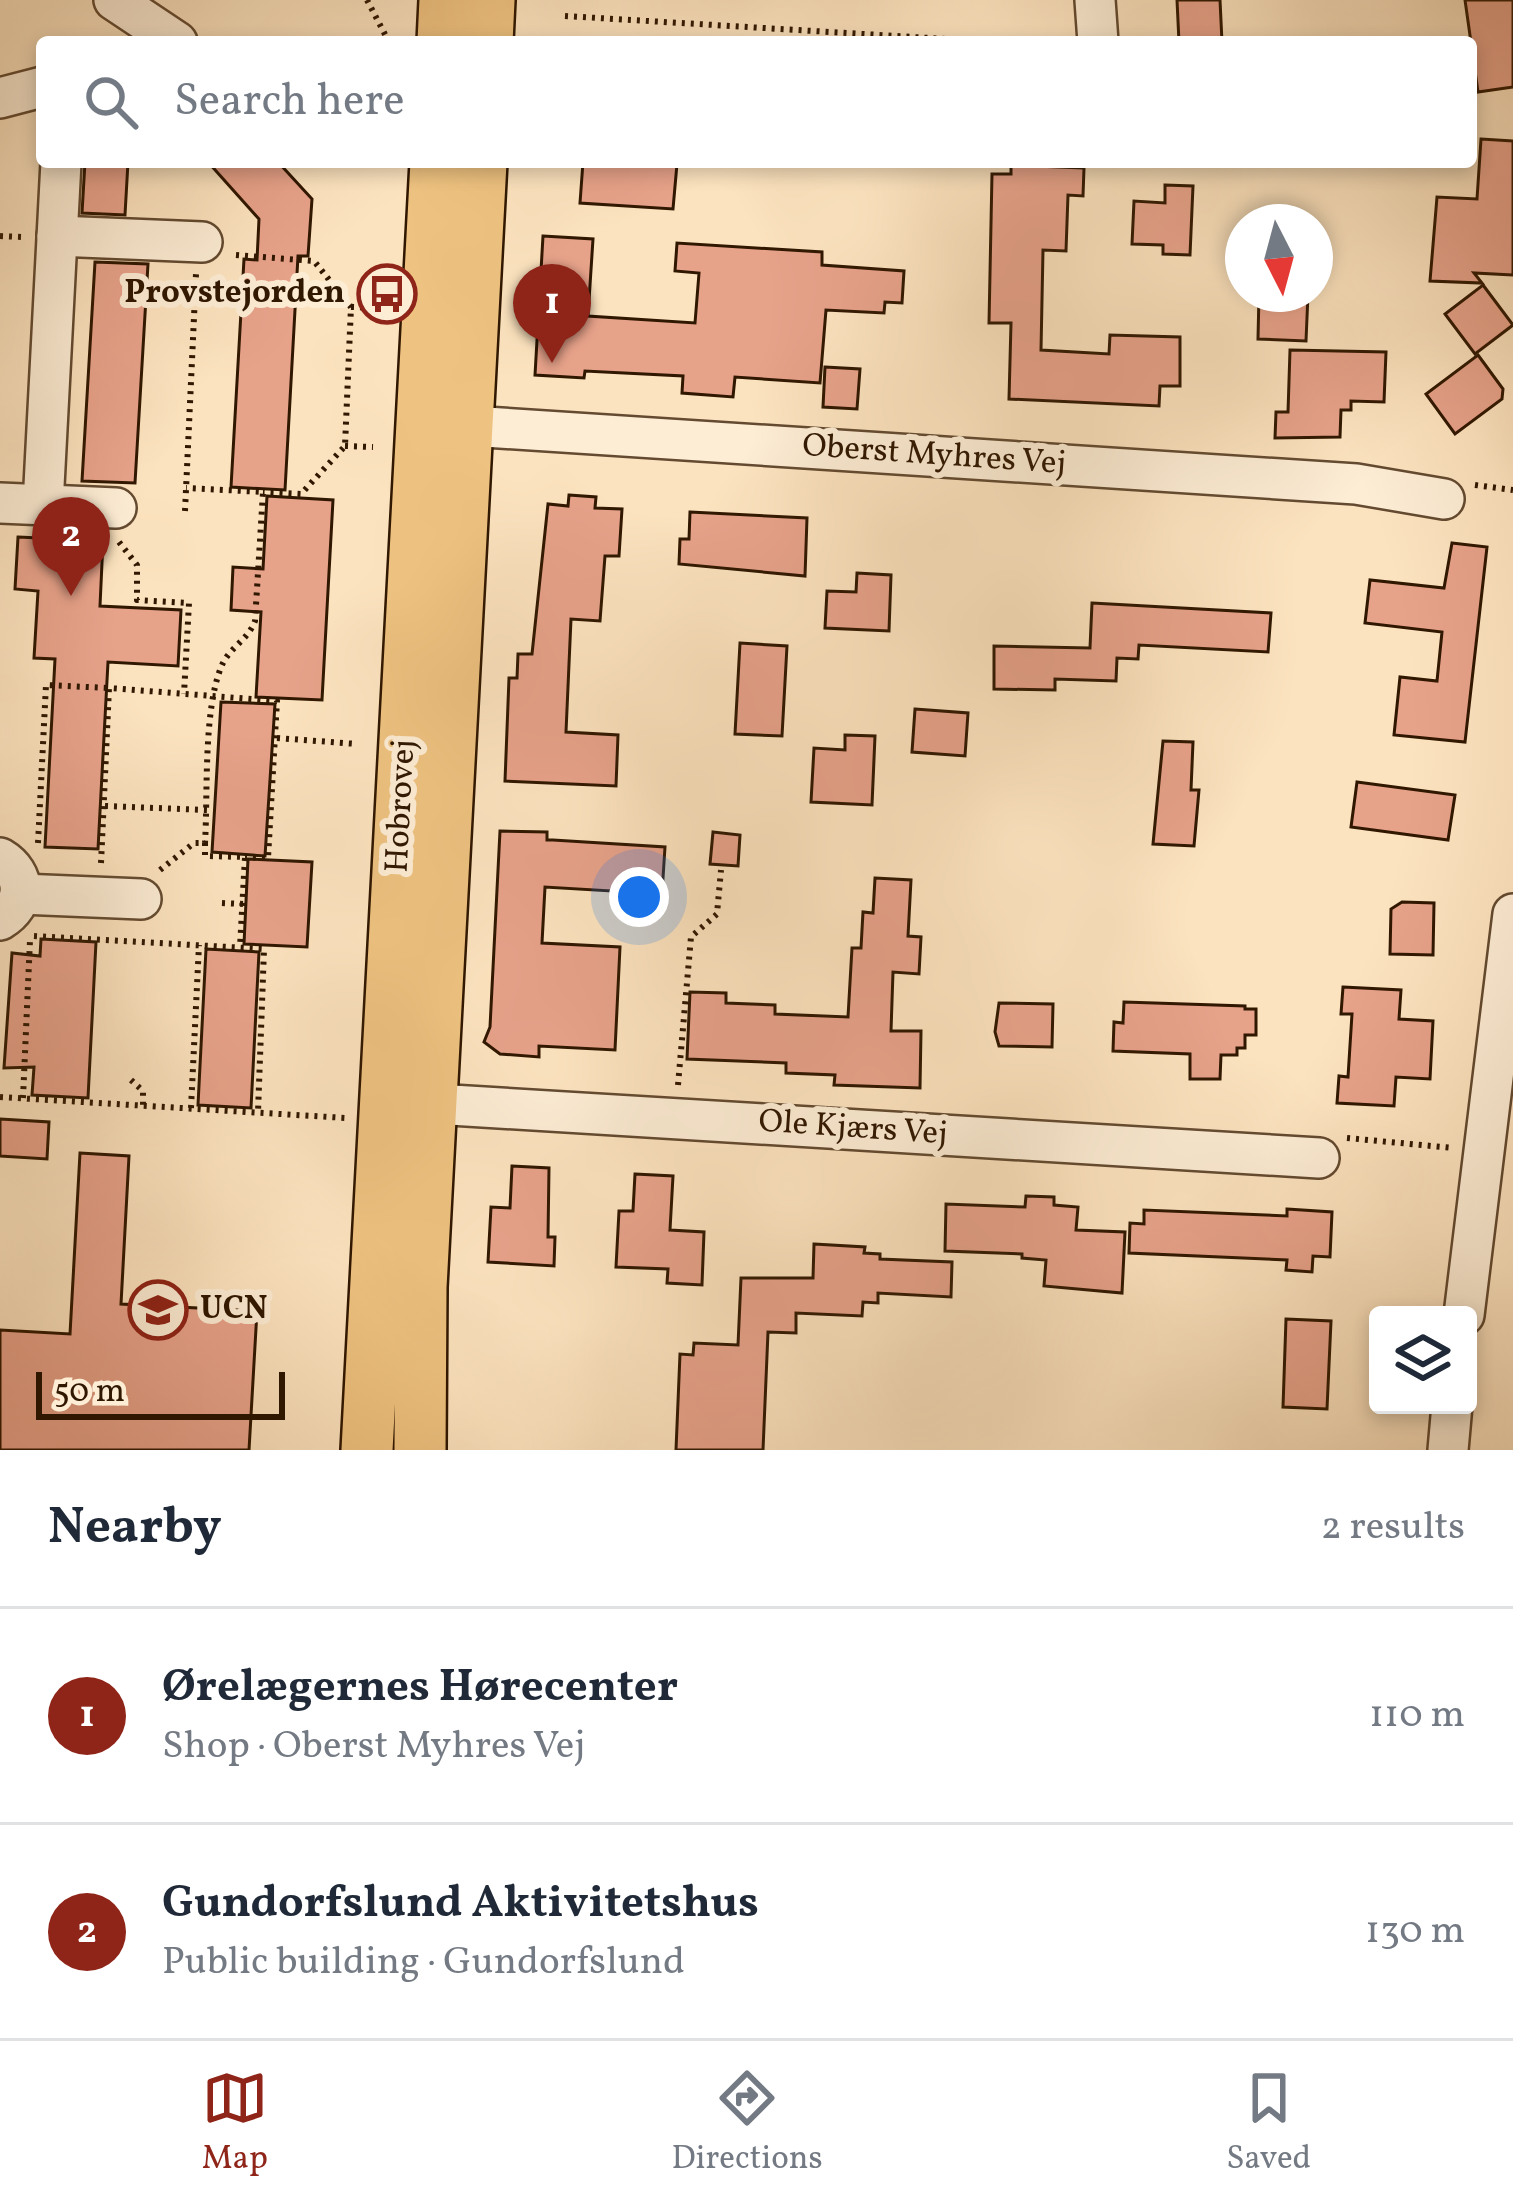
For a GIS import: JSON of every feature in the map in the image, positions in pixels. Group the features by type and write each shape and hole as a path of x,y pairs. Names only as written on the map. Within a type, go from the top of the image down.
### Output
{"main road":[{"path":"443,36 445,0"},
{"path":"487,36 489,0"},
{"name":"Hobrovej","path":"367,1450 408,1103 444,425 436,168"},
{"name":"Hobrovej","path":"444,425 480,168"},
{"name":"Hobrovej","path":"408,1103 421,1287 420,1450"}],"street":[{"path":"114,0 161,36"},
{"path":"1095,0 1098,36"},
{"path":"0,98 36,89"},
{"path":"43,505 61,168"},
{"path":"57,236 199,254"},
{"name":"Oberst Myhres Vej","path":"444,425 1356,484 1444,499"},
{"path":"0,502 116,508"},
{"path":"0,858 18,873 18,902 100,897 149,886"},
{"path":"1466,1306 1498,1179 1513,914"},
{"name":"Ole Kjærs Vej","path":"408,1103 1319,1158"},
{"path":"1448,1450 1451,1414"}],"path":[{"path":"367,0 386,36"},
{"path":"565,16 897,36"},
{"path":"185,511 199,254"},
{"path":"186,488 302,494 345,446 351,307 314,261 250,256"},
{"path":"351,307 380,308"},
{"path":"345,446 373,447"},
{"path":"18,902 37,866 46,685 109,688 213,697 277,701 268,858 205,856 213,697 225,658 250,636 256,621 262,492"},
{"path":"116,508 115,537 136,565 137,600 189,603 184,694"},
{"path":"100,897 109,688"},
{"path":"276,738 357,744"},
{"path":"105,806 207,810"},
{"path":"149,886 194,843 205,843"},
{"path":"240,947 245,857"},
{"path":"675,1118 691,937 717,914 721,870"},
{"path":"222,903 243,904"},
{"path":"22,1098 30,936 240,947 264,949 258,1112"},
{"path":"190,1108 199,945"},
{"path":"131,1080 143,1091 143,1105"},
{"path":"0,1096 358,1119 408,1103"},
{"path":"1359,1140 1441,1147"}],"building":[{"path":"1177,0 1220,0 1222,36 1179,36"},
{"path":"1465,0 1513,0 1513,87 1478,92 1477,36 1470,36"},
{"path":"1481,139 1513,141 1513,275 1474,273 1482,283 1430,281 1437,197 1477,199"},
{"path":"85,168 128,168 125,215 82,213"},
{"path":"213,168 284,168 312,199 308,256 298,256 285,490 231,487 244,259 257,260 259,219"},
{"path":"583,168 677,168 673,209 580,203"},
{"path":"1011,168 1084,168 1083,196 1068,195 1066,251 1043,250 1041,350 1109,354 1110,335 1180,337 1180,386 1160,386 1159,406 1009,399 1011,323 989,323 992,174 1011,174"},
{"path":"1165,185 1193,186 1190,255 1163,254 1163,245 1132,244 1134,201 1165,203"},
{"path":"543,236 593,239 588,316 695,323 699,273 675,271 677,243 822,252 822,265 904,271 902,303 885,302 884,313 826,310 820,383 735,377 733,397 682,393 683,376 585,371 584,378 535,375"},
{"path":"95,262 148,264 135,483 82,481"},
{"path":"1483,285 1513,325 1475,354 1445,314"},
{"path":"1259,312 1307,312 1306,341 1258,339"},
{"path":"1290,350 1386,352 1384,402 1351,401 1351,410 1341,410 1340,437 1275,438 1276,412 1288,412"},
{"path":"1478,355 1503,389 1502,399 1455,434 1426,394"},
{"path":"825,367 860,369 857,409 823,407"},
{"path":"569,495 596,497 595,508 622,509 619,556 605,556 600,621 571,619 566,732 618,735 616,786 505,781 509,678 517,678 518,654 532,654 548,504 568,506"},
{"path":"267,496 333,500 322,700 256,697 261,612 231,610 233,567 263,569"},
{"path":"690,512 807,518 805,576 679,564 680,539 689,539"},
{"path":"18,537 103,541 100,606 181,610 178,666 108,662 98,849 45,847 55,659 34,658 38,591 15,589"},
{"path":"1452,543 1487,547 1465,742 1394,735 1400,677 1437,681 1442,632 1365,623 1370,580 1444,588"},
{"path":"857,573 891,575 889,631 825,628 827,591 856,592"},
{"path":"1092,603 1271,613 1268,652 1139,645 1138,659 1117,658 1116,681 1055,679 1055,690 994,689 994,646 1090,648"},
{"path":"740,643 787,646 782,736 735,734"},
{"path":"221,702 275,704 265,856 212,852"},
{"path":"915,709 968,713 965,756 912,752"},
{"path":"845,735 875,736 872,805 811,802 814,748 845,750"},
{"path":"1163,741 1193,742 1191,790 1199,790 1194,846 1153,844"},
{"path":"1357,782 1455,795 1448,840 1351,827"},
{"path":"500,831 547,832 547,840 665,847 662,894 545,887 542,943 620,947 615,1050 539,1046 539,1057 500,1054 484,1042 490,1027"},
{"path":"713,832 740,835 738,866 710,864"},
{"path":"248,859 312,862 307,947 244,944"},
{"path":"875,878 911,880 908,936 921,937 919,974 893,972 891,1031 921,1031 920,1088 834,1085 835,1075 786,1073 786,1063 687,1059 690,992 726,993 726,1003 775,1005 775,1014 848,1017 852,948 861,948 863,912 873,913"},
{"path":"1402,902 1434,903 1433,955 1390,954 1391,909"},
{"path":"41,939 96,942 88,1098 32,1095 34,1067 4,1068 12,953 40,956"},
{"path":"206,949 259,952 251,1108 198,1105"},
{"path":"1343,987 1401,990 1399,1019 1433,1021 1430,1079 1396,1077 1394,1106 1337,1103 1339,1076 1348,1077 1352,1014 1341,1014"},
{"path":"1124,1002 1245,1006 1256,1009 1256,1035 1245,1035 1245,1048 1237,1048 1237,1055 1221,1055 1220,1079 1190,1079 1190,1054 1113,1051 1114,1022 1123,1023"},
{"path":"999,1003 1053,1004 1052,1047 999,1046 995,1032"},
{"path":"0,1119 49,1122 47,1159 0,1156"},
{"path":"80,1153 129,1156 121,1304 257,1311 249,1450 0,1450 0,1330 70,1334"},
{"path":"512,1166 549,1168 548,1237 555,1237 554,1266 488,1262 491,1207 510,1208"},
{"path":"635,1174 673,1176 670,1230 704,1232 702,1285 667,1283 668,1269 616,1267 619,1211 633,1211"},
{"path":"1026,1196 1054,1197 1054,1205 1078,1207 1076,1230 1125,1232 1122,1293 1044,1286 1046,1260 1022,1258 1022,1254 945,1251 946,1204 1025,1207"},
{"path":"1287,1209 1332,1212 1330,1257 1313,1256 1312,1272 1286,1270 1287,1260 1129,1253 1130,1223 1144,1224 1144,1210 1287,1216"},
{"path":"814,1244 865,1247 864,1253 880,1254 880,1259 952,1262 951,1297 878,1293 878,1303 863,1302 862,1316 796,1313 796,1333 768,1332 763,1450 676,1450 680,1354 693,1355 694,1343 738,1345 741,1278 813,1278"},
{"path":"1286,1319 1331,1321 1327,1409 1283,1407"}],"place":[{"name":"Provstejorden","path":"387,294"},
{"name":"Ørelægernes Hørecenter","path":"552,363"},
{"name":"Gundorfslund Aktivitetshus","path":"71,596"},
{"name":"UCN","path":"158,1310"}]}
